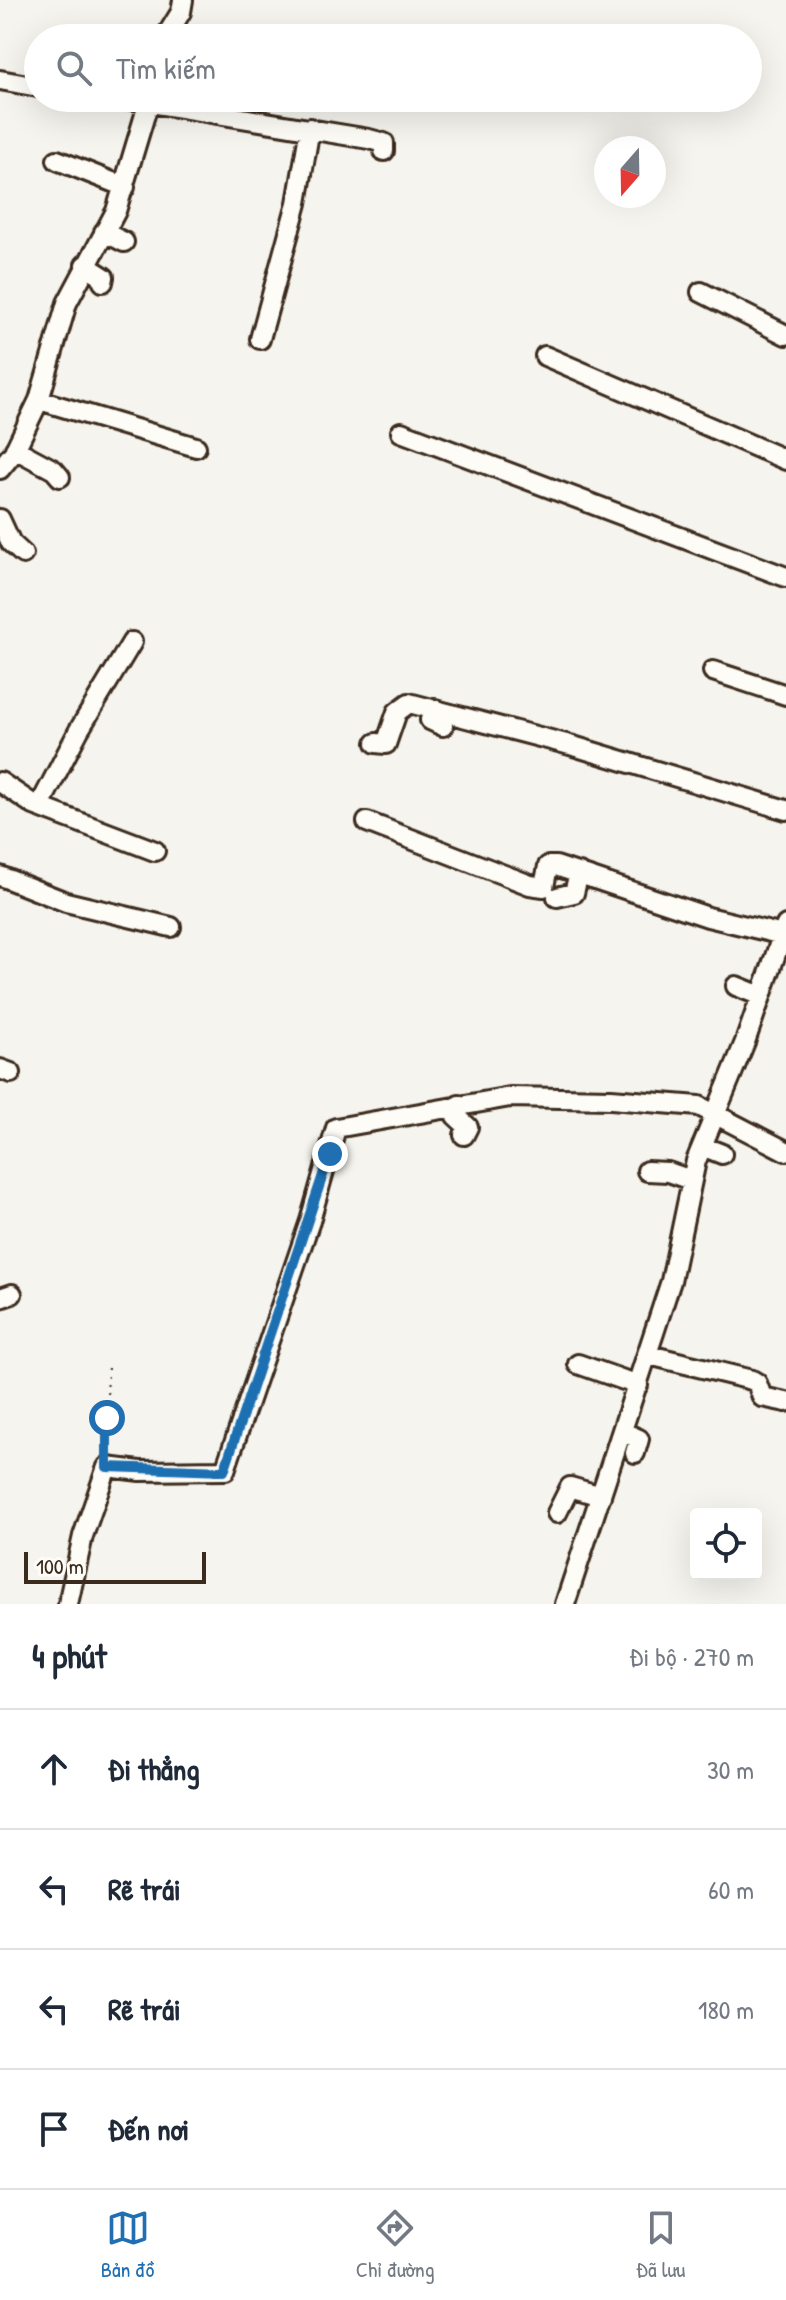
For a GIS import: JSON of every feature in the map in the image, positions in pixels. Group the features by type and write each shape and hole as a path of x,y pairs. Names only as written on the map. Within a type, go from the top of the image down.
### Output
{"street":[{"path":"174,24 181,12 183,0"},
{"path":"0,80 24,84"},
{"path":"0,469 15,449 39,400 67,303 125,187 147,112"},
{"path":"219,112 382,142 384,151"},
{"path":"260,339 273,321 310,128"},
{"path":"57,160 125,187"},
{"path":"104,232 124,242"},
{"path":"85,265 104,277 103,282"},
{"path":"701,292 786,335"},
{"path":"545,356 786,460"},
{"path":"39,400 196,447"},
{"path":"401,432 786,577"},
{"path":"15,449 57,471 60,477"},
{"path":"0,519 11,543 23,554"},
{"path":"39,807 79,730 132,642"},
{"path":"713,671 786,695"},
{"path":"376,743 386,744 397,712 404,704 439,718 785,802"},
{"path":"0,782 19,798 39,807 155,851"},
{"path":"367,822 530,885 545,886 549,865 708,917 784,930 702,1146 691,1180 671,1281 649,1355 601,1496 557,1602"},
{"path":"557,897 574,893 579,873"},
{"path":"0,876 66,902 125,913 171,927"},
{"path":"736,986 761,996"},
{"path":"68,1604 88,1559 83,1536 107,1467 224,1471 310,1221 336,1128 459,1105 543,1096 683,1104 707,1109 786,1151"},
{"path":"459,1105 456,1116 468,1127 464,1135"},
{"path":"702,1146 722,1154"},
{"path":"647,1171 668,1172 691,1180"},
{"path":"649,1355 752,1380 757,1383 762,1397 786,1402"},
{"path":"578,1364 638,1385"},
{"path":"623,1432 639,1439 635,1453"},
{"path":"557,1513 570,1487 601,1496"}],"path":[{"path":"107,1467 108,1366"}],"route":[{"path":"107,1418 107,1467 129,1467 140,1471 224,1471 235,1446 330,1154"}]}
